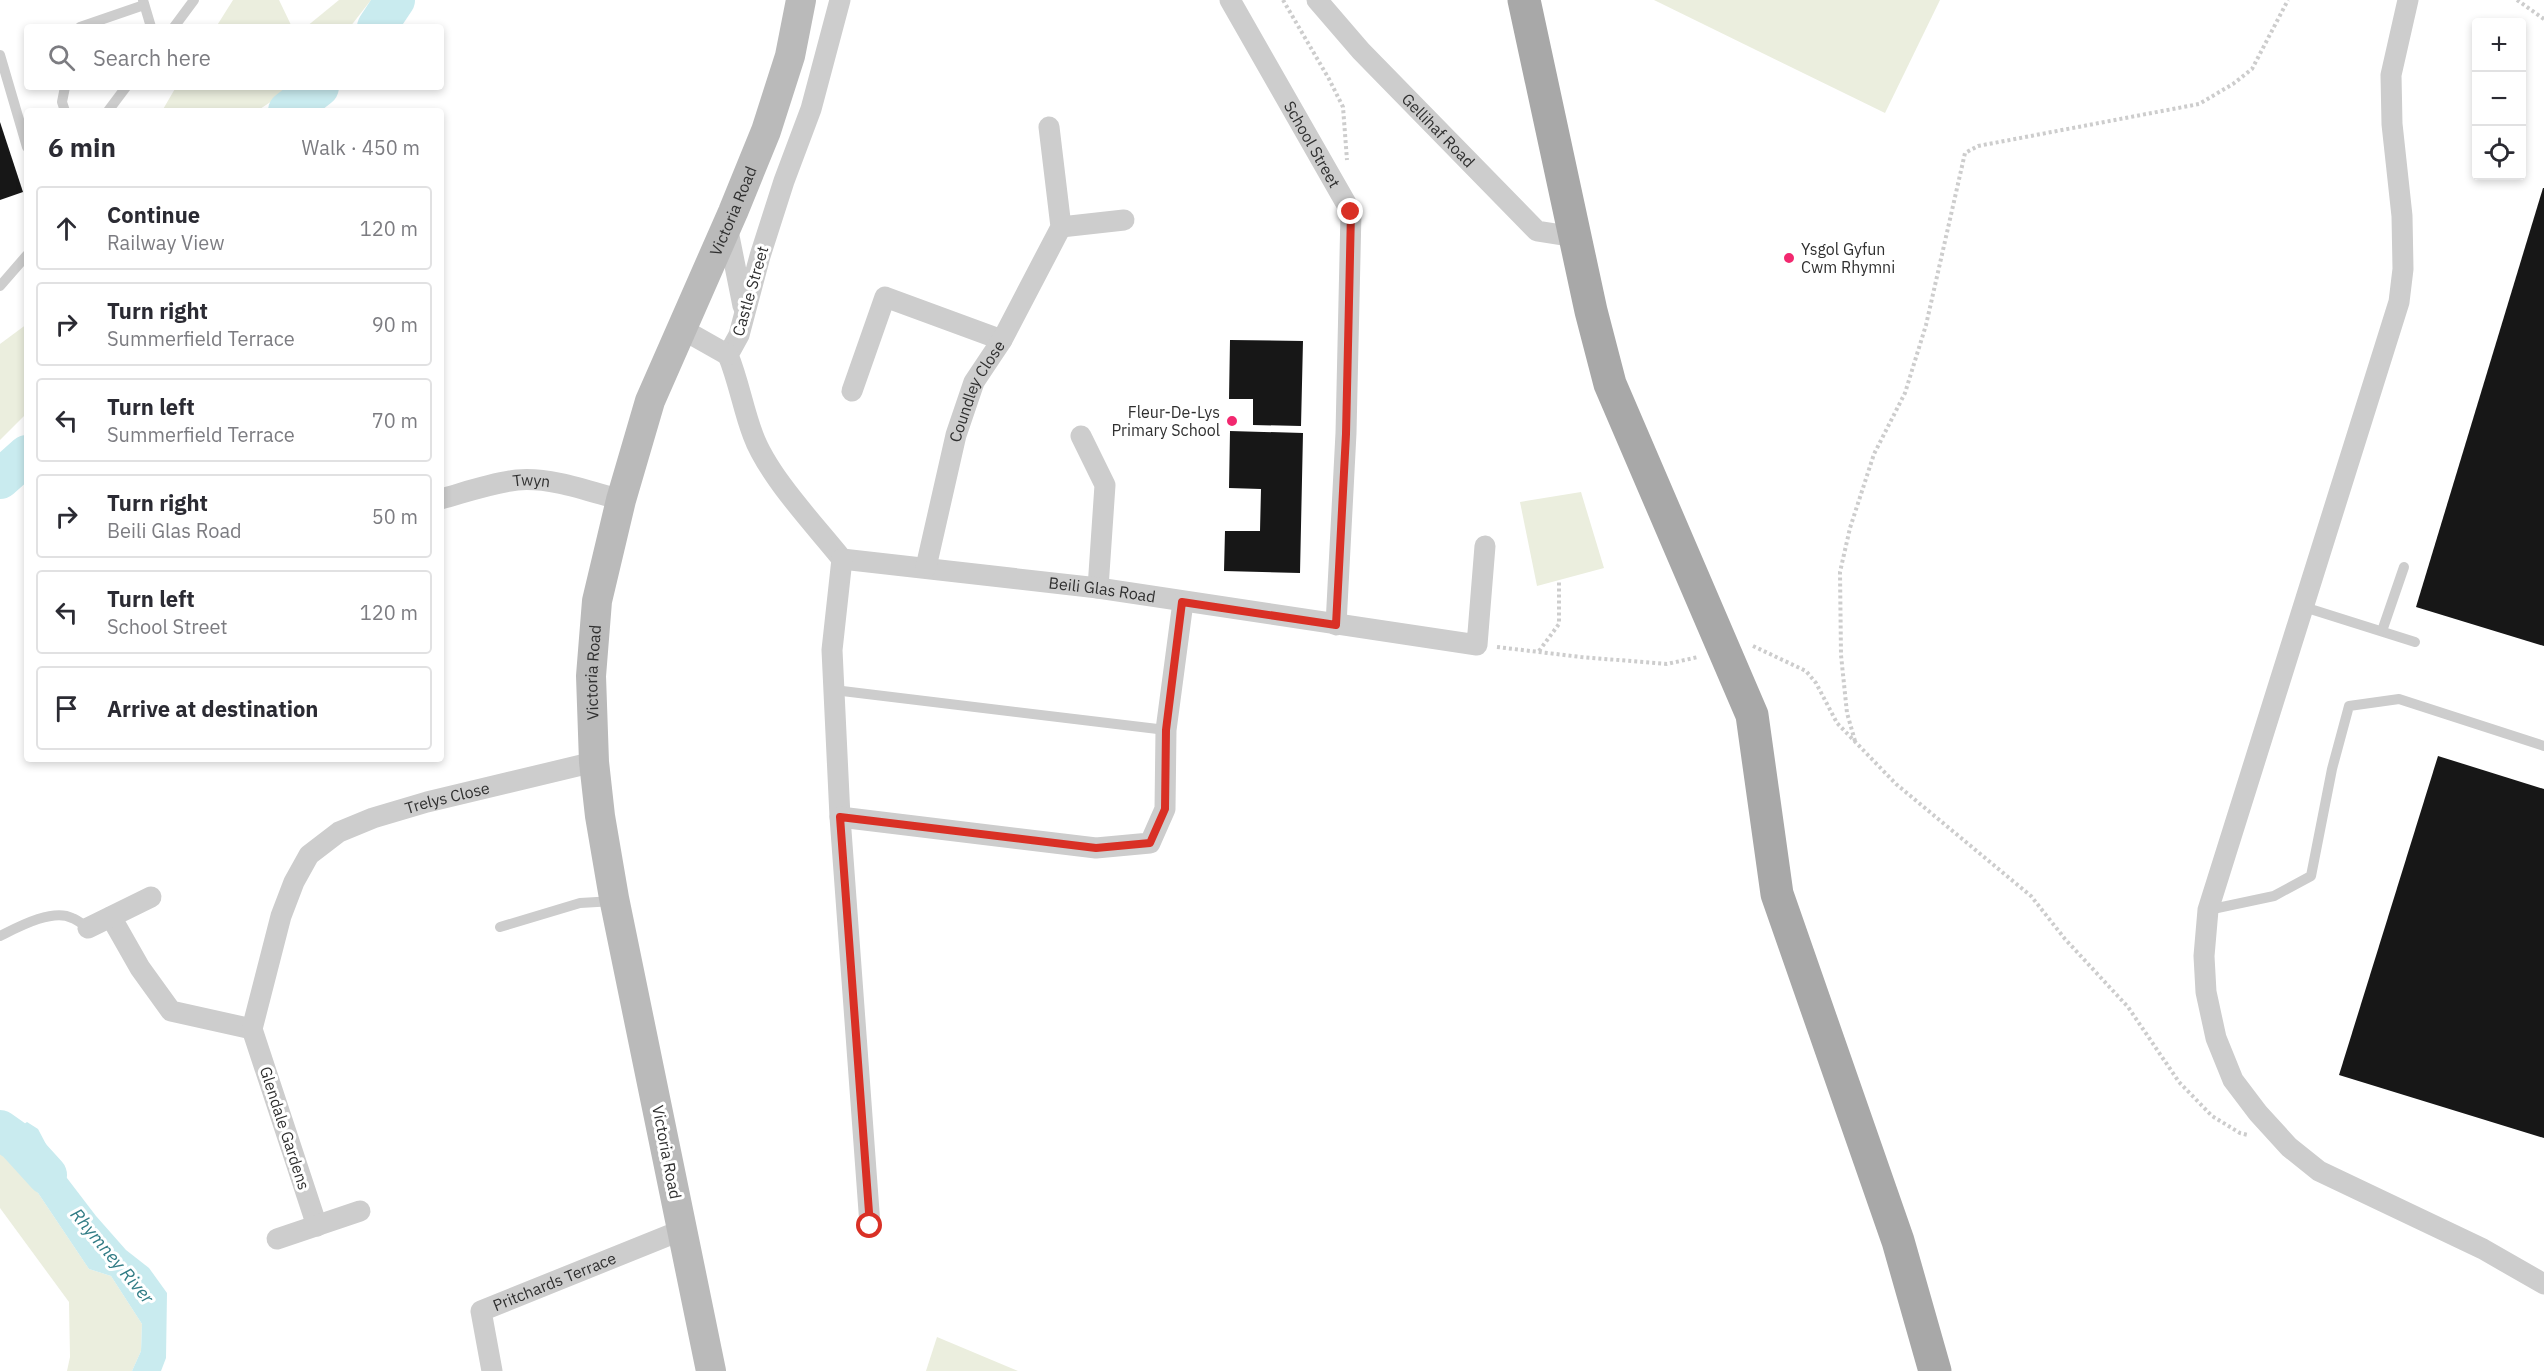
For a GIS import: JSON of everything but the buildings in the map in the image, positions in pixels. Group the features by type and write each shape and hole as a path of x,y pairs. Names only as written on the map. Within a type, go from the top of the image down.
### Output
{"main road":[{"name":"Victoria Road","path":"711,1371 639,1011 614,901 594,762 591,676 597,601 621,500 650,401 766,131 790,56 801,0"},
{"path":"1522,6 1610,384 1752,715 1777,894 1898,1240 1935,1371"}],"street":[{"name":"Castle Street","path":"840,0 812,109 784,182 760,256 739,335 728,355 740,386 753,436 776,476 842,559"},
{"name":"School Street","path":"1230,0 1351,212 1346,434 1336,625"},
{"name":"Gellihaf Road","path":"1317,0 1361,51 1537,231 1575,237"},
{"path":"2408,0 2391,75 2392,124 2402,216 2403,269 2399,302 2208,910 2204,956 2206,992 2216,1038 2234,1080 2258,1113 2289,1147 2319,1171 2483,1249 2544,1284"},
{"path":"1049,127 1061,227 1124,220"},
{"path":"727,226 745,313"},
{"name":"Coundley Close","path":"926,567 956,435 974,382 1002,340 1061,227"},
{"path":"852,391 885,297 1002,340"},
{"path":"682,329 728,355"},
{"path":"1082,436 1105,485 1098,588"},
{"name":"Twyn","path":"444,498 484,486 518,480 566,484 621,500"},
{"path":"1477,645 1485,546"},
{"path":"842,559 832,650 840,817 870,1226"},
{"name":"Beili Glas Road","path":"842,559 1098,588 1477,645"},
{"path":"840,817 1096,848 1150,843 1165,809 1166,730 1182,602"},
{"name":"Trelys Close","path":"252,1029 281,916 294,882 309,855 339,832 373,818 427,802 594,762"},
{"path":"88,928 151,897"},
{"path":"111,918 140,969 171,1011 252,1029"},
{"name":"Glendale Gardens","path":"252,1029 317,1226"},
{"path":"277,1239 360,1211"},
{"name":"Pritchards Terrace","path":"492,1371 482,1311 682,1230"}],"lane":[{"path":"176,24 194,0"},
{"path":"88,24 144,3 150,24"},
{"path":"0,55 24,137"},
{"path":"64,90 62,102 64,108"},
{"path":"110,108 124,90"},
{"path":"0,286 24,258"},
{"path":"2382,632 2404,567"},
{"path":"2304,607 2415,642"},
{"path":"834,690 1166,730"},
{"path":"2208,910 2274,896 2311,876 2332,769 2349,706 2399,699 2544,746"},
{"path":"500,927 580,903 614,901"},
{"path":"0,936 30,922 57,915 70,916 88,928"}],"path":[{"path":"1283,0 1329,79 1342,107 1347,166"},
{"path":"1855,741 1847,713 1840,654 1840,572 1850,528 1874,454 1905,393 1926,325 1965,153 1978,146 2199,104 2233,84 2252,69 2280,10 2288,0"},
{"path":"2517,0 2544,19"},
{"path":"1538,652 1559,624 1558,580"},
{"path":"1744,642 1806,671 1816,683 1837,723 1896,784 2031,896 2065,939 2128,1007 2179,1082 2212,1116 2240,1133 2250,1136"},
{"path":"1477,645 1667,664 1702,656"}],"green space":[{"path":"233,0 279,0 291,24 218,24"},
{"path":"339,0 371,0 352,24 310,24"},
{"path":"1654,0 1940,0 1885,113"},
{"path":"174,90 288,90 262,108 164,108"},
{"path":"24,326 24,416 0,440 0,344"},
{"path":"1581,492 1604,568 1537,586 1520,502"},
{"path":"0,1151 24,1172 89,1269 111,1276 142,1324 141,1351 132,1371 67,1371 70,1357 69,1302 0,1208"},
{"path":"937,1337 1018,1371 926,1371"}],"water":[{"path":"27,1122 38,1129 57,1165 96,1216 126,1250 149,1268 167,1293 166,1358 161,1371 132,1371 141,1351 142,1324 111,1276 89,1269 24,1172 0,1151 0,1141"}],"waterway":[{"name":"Rhymney River","path":"379,24 395,0"},
{"name":"Rhymney River","path":"292,108 315,90"},
{"name":"Rhymney River","path":"0,479 24,458"},
{"name":"Rhymney River","path":"0,1130 17,1142 47,1175"}],"place":[{"name":"Ysgol Gyfun Cwm Rhymni","path":"1789,258"},
{"name":"Fleur-De-Lys Primary School","path":"1232,421"}],"route":[{"path":"870,1226 840,817 1096,848 1150,843 1165,809 1166,730 1182,602 1336,625 1346,434 1351,212"}]}
